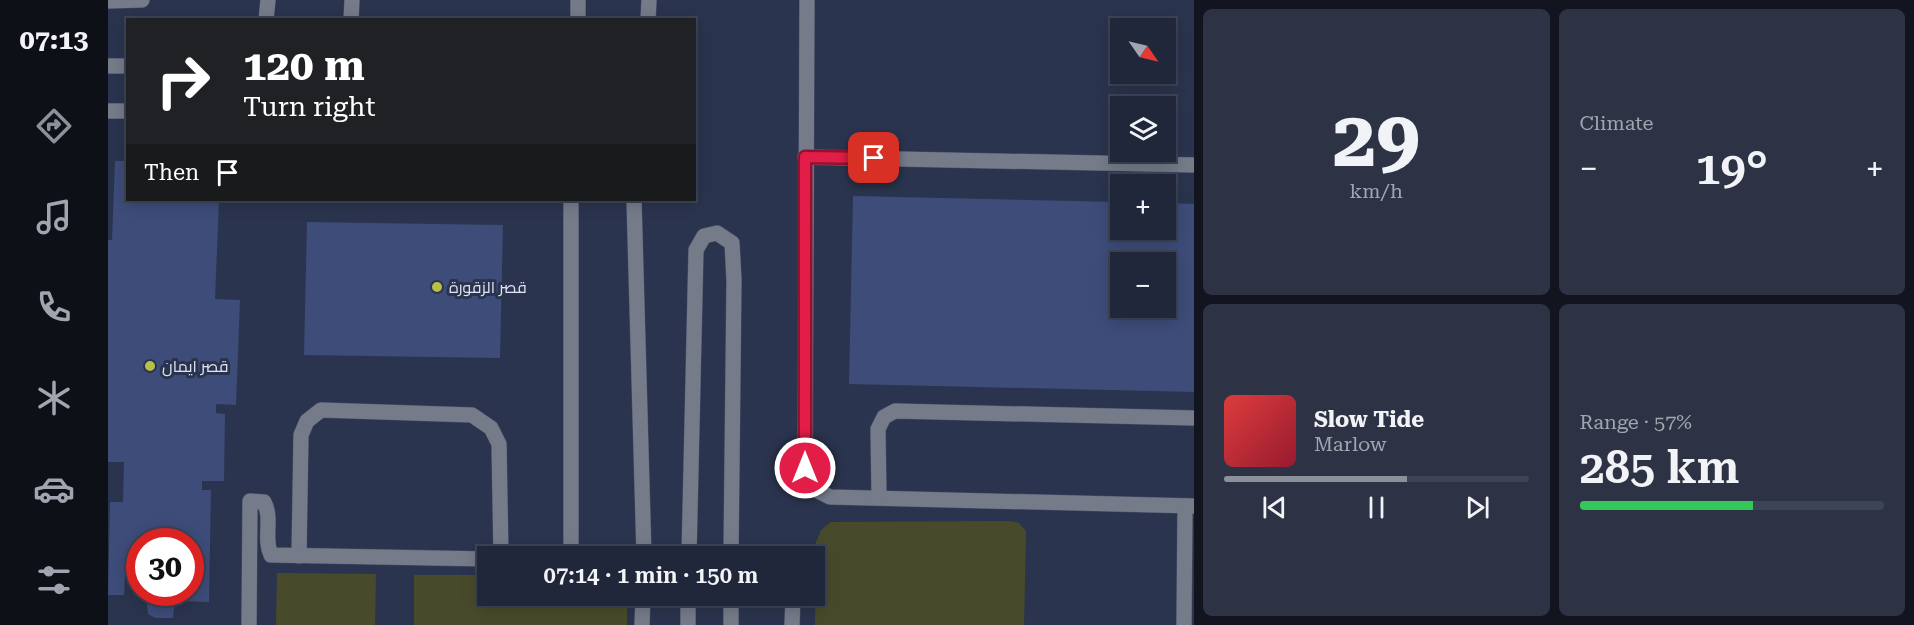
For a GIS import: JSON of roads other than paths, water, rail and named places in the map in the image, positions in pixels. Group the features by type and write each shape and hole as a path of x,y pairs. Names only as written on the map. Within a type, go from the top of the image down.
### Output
{"street":[{"path":"108,1 142,0"},
{"path":"266,18 268,0"},
{"path":"351,18 352,0"},
{"path":"578,0 578,18"},
{"path":"648,18 649,0"},
{"path":"807,0 805,475 810,487 823,496 1190,506 1184,625"},
{"path":"108,66 126,66"},
{"path":"108,111 126,111"},
{"path":"805,157 1194,165"},
{"path":"571,201 571,546"},
{"path":"634,201 644,546"},
{"path":"689,546 696,250 704,236 717,233 732,243 734,280 731,546"},
{"path":"299,556 301,435 307,421 321,410 472,415 491,428 500,444 501,546"},
{"path":"879,498 878,429 884,417 895,411 1194,418"},
{"path":"249,625 250,501 264,502 269,511 268,548 272,555 477,559"},
{"path":"642,625 643,606"},
{"path":"688,606 688,625"},
{"path":"731,606 731,625"},
{"path":"792,625 793,606"}],"place":[{"name":"قصر الزقورة","path":"437,287"},
{"name":"قصر ايمان","path":"150,366"}]}
